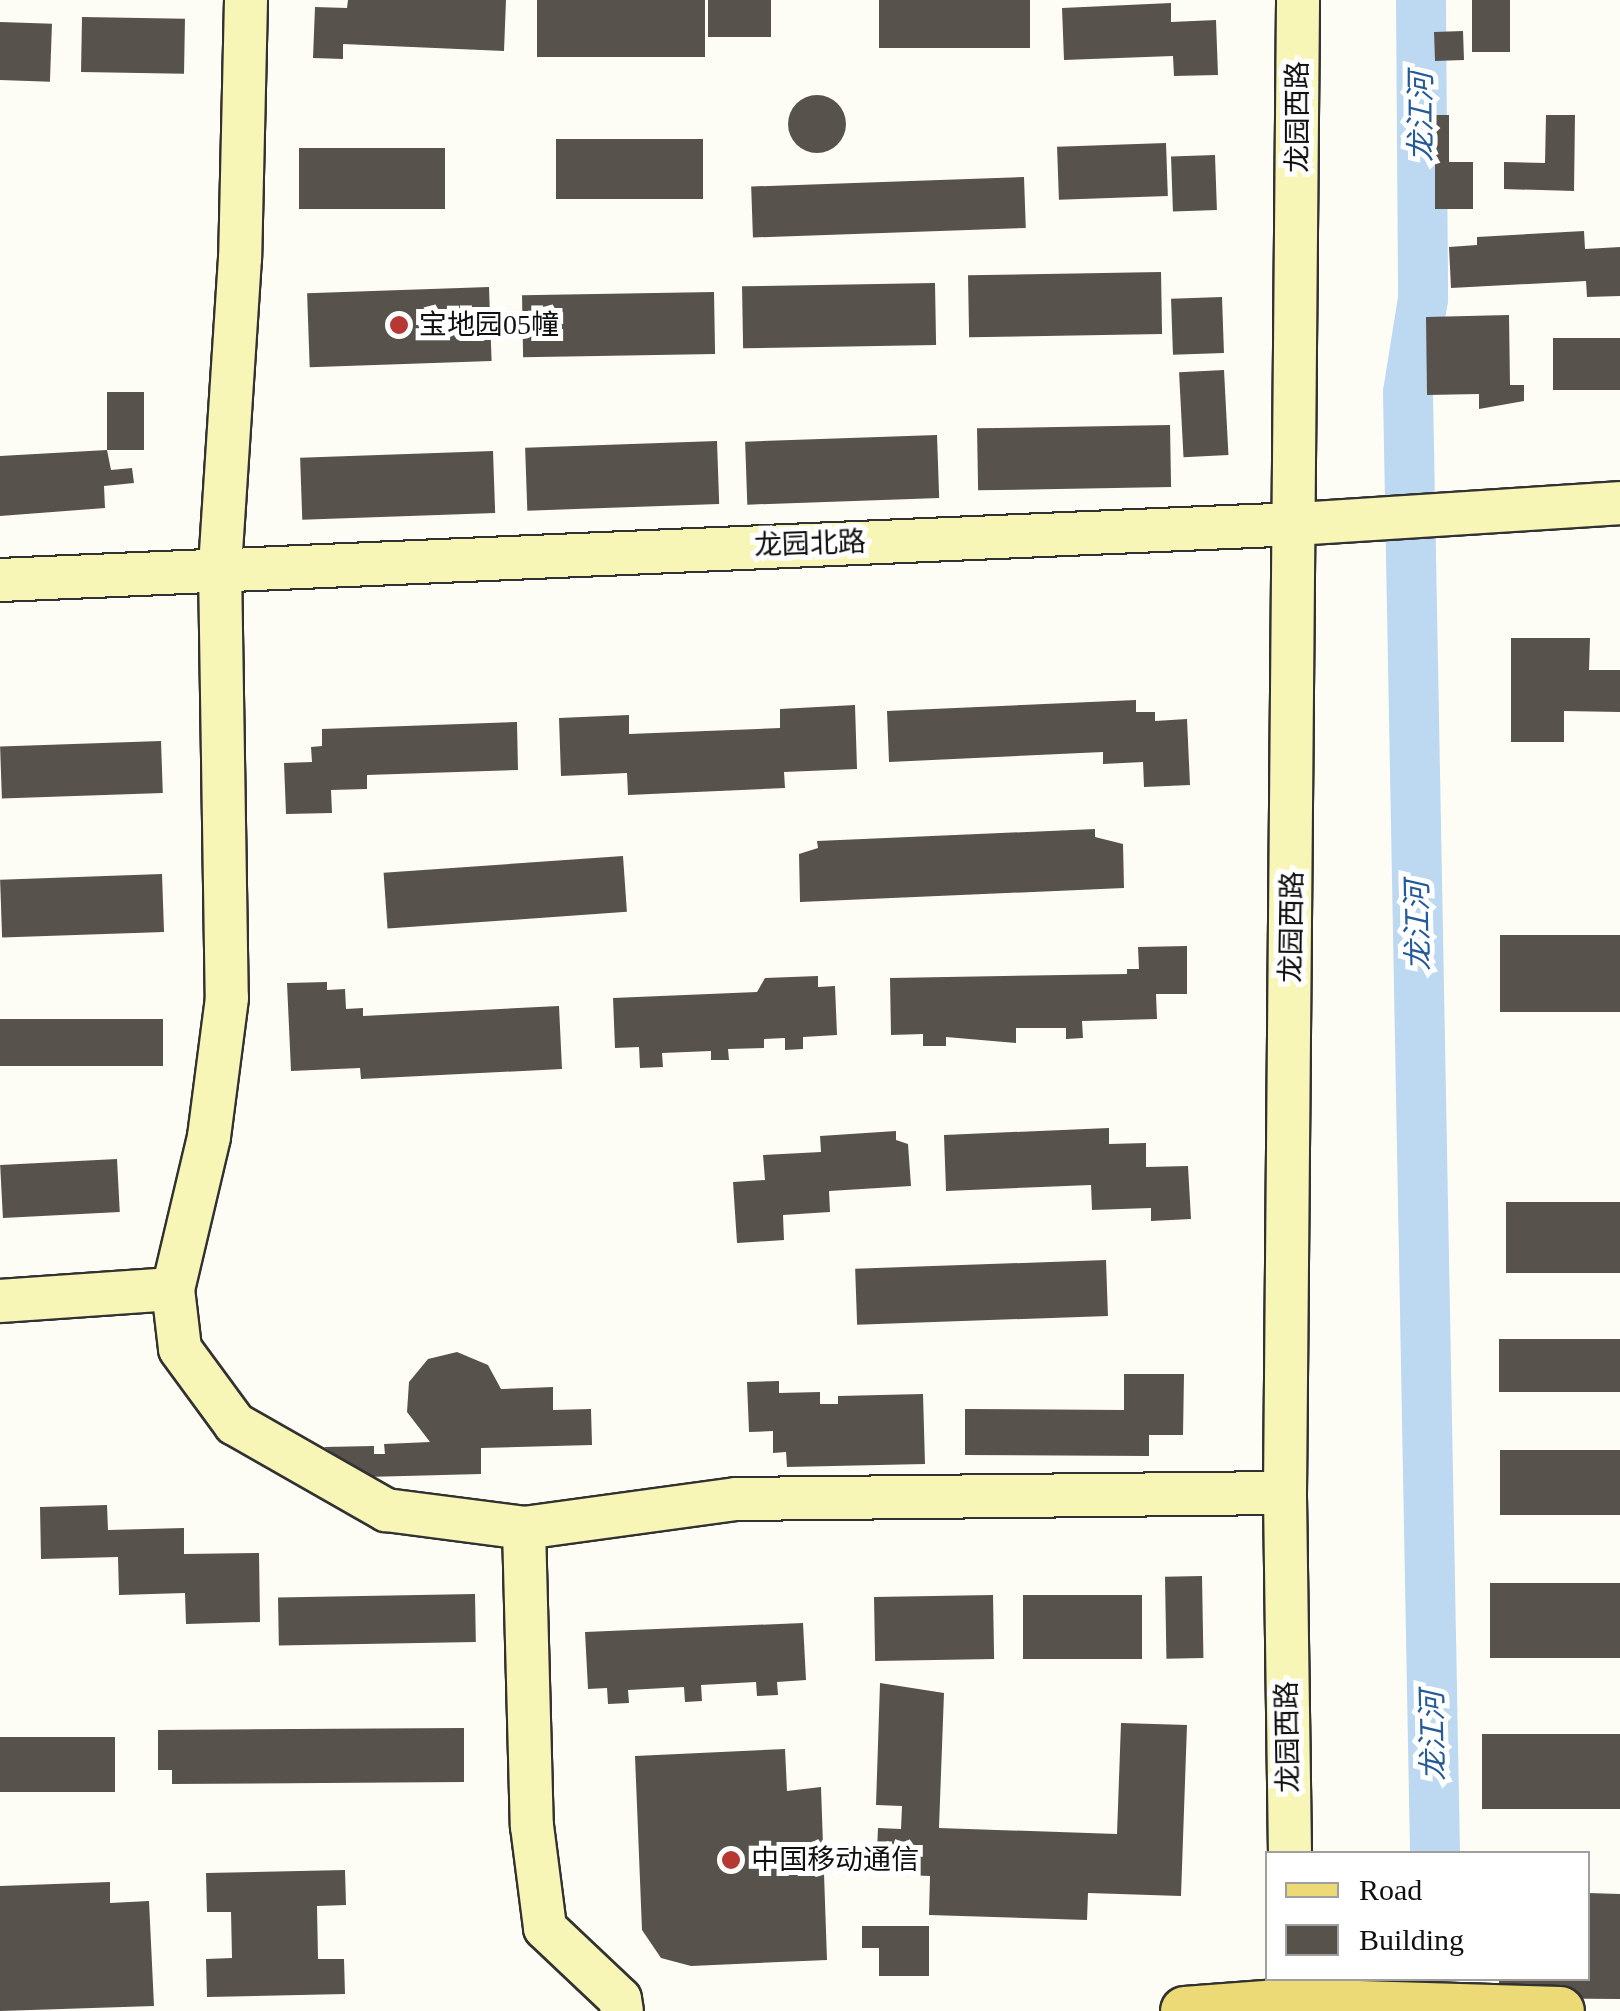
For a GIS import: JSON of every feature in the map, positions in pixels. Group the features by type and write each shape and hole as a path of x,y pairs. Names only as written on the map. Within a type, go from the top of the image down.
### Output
{"main road":[{"path":"246,0 240,258 220,567 227,998 209,1137 172,1289 180,1349 235,1424 386,1510 524,1528 736,1499 1285,1493"},
{"name":"龙园西路","path":"1290,1851 1285,1493 1298,0"},
{"name":"龙园北路","path":"0,580 220,567 1296,524 1620,504"},
{"path":"0,1301 172,1289"},
{"path":"524,1528 532,1826 545,1928 620,1999 622,2011"},
{"path":"1185,2011 1292,1991 1560,2011"}],"building":[{"path":"348,0 506,0 504,51 343,44 343,59 313,58 315,7 347,8"},
{"path":"537,0 705,0 705,57 537,57"},
{"path":"708,0 771,0 771,37 708,37"},
{"path":"879,0 1030,0 1030,48 879,48"},
{"path":"1472,0 1510,0 1510,52 1472,52"},
{"path":"1171,3 1171,22 1216,20 1218,75 1174,76 1173,56 1064,60 1062,8"},
{"path":"82,17 185,19 184,74 81,72"},
{"path":"0,22 52,24 50,82 0,80"},
{"path":"1463,31 1464,60 1435,61 1434,32"},
{"path":"817,95 838,103 846,124 838,145 817,153 796,145 788,124 796,103"},
{"path":"1435,115 1449,115 1449,162 1473,162 1473,209 1435,209"},
{"path":"1546,115 1575,115 1574,191 1504,189 1504,162 1545,163"},
{"path":"556,139 703,139 703,199 556,199"},
{"path":"1166,143 1168,196 1059,200 1057,147"},
{"path":"299,148 445,148 445,209 299,209"},
{"path":"1215,155 1217,210 1173,212 1171,157"},
{"path":"1024,177 1026,228 753,237 751,187"},
{"path":"1584,231 1585,249 1620,247 1620,296 1587,297 1586,281 1451,288 1449,247 1477,245 1477,237"},
{"path":"1161,272 1162,334 969,337 968,275"},
{"path":"935,283 936,345 743,348 742,286"},
{"name":"宝地园05幢","path":"489,287 492,361 310,367 307,293"},
{"path":"714,292 715,354 523,357 522,295"},
{"path":"1222,297 1224,353 1173,355 1171,299"},
{"path":"1509,315 1510,385 1524,385 1524,401 1479,409 1479,394 1427,395 1426,317"},
{"path":"1553,338 1620,338 1620,390 1553,390"},
{"path":"1224,370 1228,455 1184,457 1179,372"},
{"path":"107,392 144,392 144,450 107,450"},
{"path":"1170,425 1171,487 978,490 977,428"},
{"path":"937,435 939,498 747,505 745,442"},
{"path":"717,441 719,504 527,511 525,448"},
{"path":"107,450 111,470 132,468 134,483 104,486 105,508 0,516 0,456"},
{"path":"493,451 495,513 302,520 300,458"},
{"path":"1511,638 1590,638 1589,670 1620,670 1620,712 1564,711 1564,742 1511,742"},
{"path":"1136,700 1136,712 1155,712 1155,721 1187,719 1190,785 1144,787 1143,762 1103,764 1103,752 889,762 887,711"},
{"path":"855,705 857,769 784,772 785,788 628,795 627,773 561,776 559,718 629,715 629,734 780,728 780,709"},
{"path":"517,722 518,770 367,775 367,789 331,790 332,813 286,814 284,763 312,762 311,747 322,746 322,729"},
{"path":"161,741 163,793 2,799 0,747"},
{"path":"1095,829 1095,837 1123,844 1124,888 800,902 799,854 818,848 817,841"},
{"path":"623,856 627,912 387,929 384,873"},
{"path":"162,874 164,932 2,938 0,880"},
{"path":"1500,935 1620,935 1620,1012 1500,1012"},
{"path":"1187,946 1187,994 1156,994 1157,1019 1082,1021 1083,1038 1066,1039 1066,1028 1016,1028 1016,1043 946,1037 946,1046 923,1046 923,1034 891,1035 890,978 1127,974 1127,969 1139,969 1138,947"},
{"path":"818,976 818,987 835,986 837,1035 803,1037 803,1049 785,1050 785,1038 764,1039 764,1048 728,1049 729,1060 711,1060 711,1051 662,1053 663,1067 640,1068 639,1047 615,1048 613,998 757,992 765,978"},
{"path":"327,982 327,990 345,989 346,1009 363,1008 363,1016 559,1006 562,1069 361,1079 360,1068 291,1071 287,983"},
{"path":"0,1019 163,1019 163,1066 0,1066"},
{"path":"1109,1128 1109,1144 1146,1143 1146,1167 1188,1166 1191,1219 1151,1221 1151,1208 1092,1210 1091,1185 946,1191 944,1135"},
{"path":"896,1131 896,1140 908,1144 911,1186 829,1191 830,1212 783,1215 784,1240 737,1243 733,1182 765,1180 763,1155 821,1152 820,1136"},
{"path":"117,1159 120,1212 3,1218 0,1165"},
{"path":"1506,1202 1620,1202 1620,1273 1506,1273"},
{"path":"1106,1260 1108,1316 857,1325 855,1269"},
{"path":"1499,1339 1620,1339 1620,1392 1499,1392"},
{"path":"457,1352 488,1365 501,1389 553,1387 553,1410 591,1409 592,1445 481,1448 481,1474 366,1477 324,1447 374,1446 374,1454 385,1454 384,1444 430,1442 407,1412 409,1382 428,1359"},
{"path":"1124,1374 1184,1374 1183,1435 1149,1435 1149,1456 965,1455 965,1409 1124,1410"},
{"path":"779,1381 779,1393 820,1392 820,1404 838,1404 838,1396 923,1394 925,1464 787,1467 786,1452 773,1453 773,1431 749,1432 747,1382"},
{"path":"1500,1450 1620,1450 1620,1515 1500,1515"},
{"path":"107,1505 108,1530 184,1528 184,1554 259,1553 260,1622 186,1624 185,1593 119,1595 118,1557 41,1559 40,1507"},
{"path":"1202,1576 1203,1658 1166,1659 1165,1577"},
{"path":"1490,1583 1620,1583 1620,1658 1490,1658"},
{"path":"475,1594 476,1642 279,1645 278,1597"},
{"path":"993,1595 994,1659 875,1661 874,1597"},
{"path":"1023,1595 1142,1595 1142,1659 1023,1659"},
{"path":"803,1623 806,1680 777,1682 778,1695 757,1696 756,1682 701,1685 702,1701 685,1702 684,1687 628,1690 629,1703 608,1704 607,1688 588,1689 585,1632"},
{"path":"880,1683 944,1693 939,1828 1117,1834 1121,1723 1187,1725 1181,1896 1088,1893 1087,1920 929,1915 930,1876 876,1874 878,1828 901,1829 902,1806 876,1805"},
{"path":"464,1728 464,1782 172,1784 172,1770 158,1770 158,1730"},
{"path":"1482,1734 1620,1734 1620,1809 1482,1809"},
{"path":"0,1737 115,1737 115,1792 0,1792"},
{"name":"中国移动通信","path":"785,1749 787,1791 821,1787 827,1960 691,1966 661,1958 642,1930 635,1756"},
{"path":"345,1870 346,1905 317,1906 318,1959 344,1959 345,1994 207,1997 206,1959 232,1958 231,1912 207,1912 206,1873"},
{"path":"110,1882 110,1903 149,1901 154,2006 0,2011 0,1886"},
{"path":"1590,1893 1620,1894 1620,1999 1499,1998 1499,1981 1590,1981"},
{"path":"862,1926 929,1926 929,1976 879,1976 879,1948 862,1948"}],"waterway":[{"name":"龙江河","path":"1421,0 1423,299 1408,393 1435,1851"}],"place":[{"name":"宝地园05幢","path":"399,325"},
{"name":"中国移动通信","path":"731,1860"}]}
